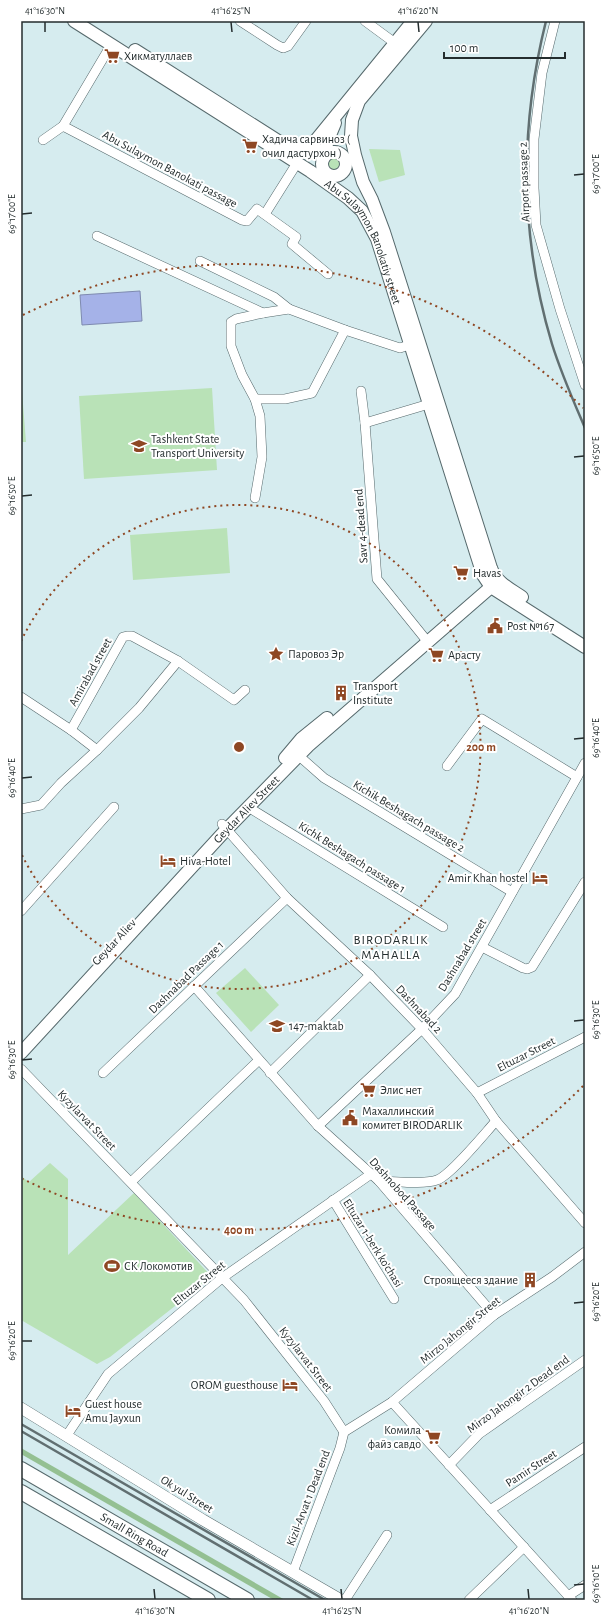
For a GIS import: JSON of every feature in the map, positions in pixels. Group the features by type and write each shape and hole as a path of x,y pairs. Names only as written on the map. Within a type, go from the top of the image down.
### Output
{"highway":[{"name":"Small Ring Road","path":"21,1469 247,1600"},
{"name":"Small Ring Road","path":"21,1492 208,1600"}],"main road":[{"name":"Abu Sulaymon Banokatiy street","path":"74,21 310,171 356,204 362,212 377,239 414,343 492,572 492,582"},
{"path":"88,21 286,146 327,155 340,154 363,182"},
{"path":"399,47 413,21"},
{"path":"294,148 306,146 316,140 356,98 399,47 426,21"},
{"name":"Abu Sulaymon Banokatiy street","path":"356,98 352,120 352,141 363,182 372,200 384,232 429,404 476,553 492,582"},
{"path":"340,193 323,168 333,128 338,116 356,98"},
{"path":"310,171 334,176 340,174 345,169 352,141"},
{"path":"492,582 522,598 585,638"},
{"path":"492,582 585,647"},
{"name":"Geydar Aliev Street","path":"21,1041 305,742 492,582"},
{"name":"Geydar Aliev Street","path":"21,1053 225,827 248,808 298,755 305,742"}],"street":[{"path":"240,21 283,48 288,46 306,21"},
{"path":"365,21 399,47"},
{"name":"Аirport passage 2","path":"555,21 542,73 534,140 536,225 560,309 585,385"},
{"path":"43,140 63,126 111,45"},
{"name":"Abu Sulaymon Banokati passage","path":"63,126 242,220 247,221 257,209 264,214"},
{"path":"297,163 264,214 296,238 292,244 328,274"},
{"path":"97,236 263,312"},
{"path":"200,262 274,297 289,309 400,348 414,343"},
{"path":"256,498 262,458 260,416 255,399 242,374 231,346 231,322 236,319 263,312 289,309"},
{"path":"255,399 285,398 312,393 346,330"},
{"name":"Savr 4-dead end","path":"361,391 365,423 377,579 425,639"},
{"path":"365,423 429,404"},
{"name":"Amirabad street","path":"71,730 123,637 127,636 132,636 178,661 234,700 245,690"},
{"path":"21,809 41,805 61,783 139,708 178,661"},
{"path":"21,697 71,730 97,750"},
{"path":"447,766 482,720 577,776"},
{"name":"Kichik Beshagach passage 2","path":"298,755 324,778 512,892"},
{"name":"Dashnabad street","path":"318,1126 422,1029 455,994 585,763"},
{"path":"21,911 114,807"},
{"name":"Kichk Beshagach passage 1","path":"248,808 443,927"},
{"name":"Dashnabad 2","path":"225,827 287,898 370,975 422,1029 478,1093 496,1121 585,1223"},
{"path":"482,947 523,968 527,969 532,967 585,882"},
{"name":"Dashnabad Passage 1","path":"103,1073 287,898"},
{"path":"270,1073 370,975"},
{"name":"Dashnobod Passage","path":"194,986 318,1126 379,1181 494,1315"},
{"name":"Eltuzar Street","path":"478,1093 584,1040"},
{"path":"131,1182 259,1060"},
{"name":"Kyzylarvat Street","path":"21,1070 244,1300 324,1401 344,1432"},
{"path":"379,1181 427,1182 438,1180 449,1172 496,1121"},
{"name":"Eltuzar Street","path":"67,1435 108,1374 222,1278 371,1174"},
{"name":"Eltuzar 1-berk ko'chasi","path":"333,1200 394,1299"},
{"name":"Mirzo Jahongir Street","path":"392,1402 494,1315 552,1277 585,1252"},
{"name":"Mirzo Jahongir 2 Dead end","path":"449,1464 479,1434 585,1360"},
{"path":"344,1432 392,1402 570,1598 585,1585"},
{"name":"Ok yul Street","path":"21,1408 203,1520 341,1600"},
{"name":"Kizil-Arvat 1 Dead end","path":"292,1572 340,1448 344,1432"},
{"name":"Pamir Street","path":"490,1510 585,1447"},
{"path":"345,1600 387,1535"},
{"path":"468,1600 524,1547"}],"green space":[{"path":"369,149 400,150 405,175 379,182"},
{"path":"335,158 340,160 342,165 340,170 335,172 330,170 328,165 330,160"},
{"path":"212,388 217,470 84,479 79,396"},
{"path":"22,392 26,442 21,442"},
{"path":"227,528 230,573 133,580 130,535"},
{"path":"245,968 279,1005 251,1032 216,993"},
{"name":"СК Локомотив","path":"50,1163 68,1179 68,1255 134,1193 212,1277 110,1357 97,1364 21,1320 21,1176 29,1182"},
{"path":"21,1448 285,1600 274,1600 21,1454"}],"water":[{"path":"140,291 142,321 82,325 80,295"}],"railway":[{"path":"546,21 537,61 531,102 527,183 529,223 541,304 563,376 585,428"},
{"path":"21,1424 325,1600"},
{"path":"21,1431 313,1600"}],"place":[{"name":"Хикматуллаев","path":"112,56"},
{"name":"Хадича сарвиноз ( очил дастурхон )","path":"250,146"},
{"name":"Tashkent State Transport University","path":"139,446"},
{"name":"Havas","path":"461,573"},
{"name":"Post №167","path":"495,626"},
{"name":"Паровоз Эр","path":"276,654"},
{"name":"Арасту","path":"436,655"},
{"name":"Transport Institute","path":"341,693"},
{"name":"Hiva-Hotel","path":"168,861"},
{"name":"Amir Khan hostel","path":"540,878"},
{"name":"147-maktab","path":"277,1026"},
{"name":"Элис нет","path":"368,1090"},
{"name":"Махаллинский комитет BIRODARLIK","path":"350,1118"},
{"name":"СК Локомотив","path":"112,1266"},
{"name":"Строящееся здание","path":"530,1280"},
{"name":"OROM guesthouse","path":"290,1385"},
{"name":"Guest house Amu Jayxun","path":"73,1411"},
{"name":"Комила файз савдо","path":"433,1437"}],"district":[{"name":"BIRODARLIK MAHALLA","path":"391,946"}]}
